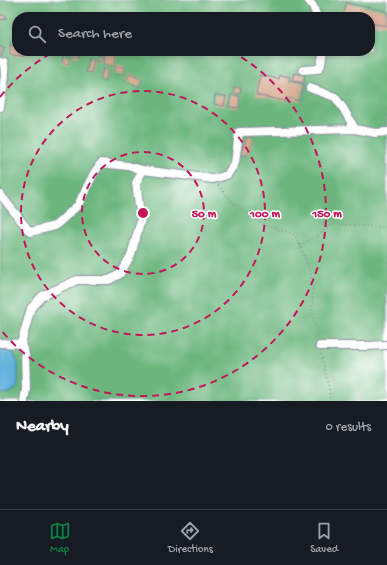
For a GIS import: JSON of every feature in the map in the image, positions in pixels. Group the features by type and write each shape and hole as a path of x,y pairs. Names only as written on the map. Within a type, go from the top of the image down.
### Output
{"street":[{"path":"308,0 313,6 315,12"},
{"path":"303,70 318,69 322,65 323,56"},
{"path":"0,62 4,63 5,76 0,107"},
{"path":"310,88 335,97 355,129"},
{"path":"0,194 30,232 55,226 78,205 94,173 101,163 213,179 227,174 236,163 239,132 355,129 375,133 387,132"},
{"path":"24,401 26,389 24,352 21,344 31,308 42,296 77,280 109,280 120,274 131,255 141,220 136,182 143,170"},
{"path":"0,343 21,344"},
{"path":"320,346 387,345"}],"path":[{"path":"213,179 233,203 264,225 294,234 300,245 310,272 313,287 312,312 329,389 330,401"},
{"path":"300,245 319,235 333,224 387,227"}],"green space":[{"path":"0,0 387,0 387,401 0,401"}],"water":[{"path":"0,349 13,352 18,364 18,387 10,393 0,394"}],"building":[{"path":"346,3 387,11 387,26 375,24 375,12 344,12"},
{"path":"0,15 5,15 6,19 0,20"},
{"path":"10,45 12,45 12,55 10,55"},
{"path":"0,46 4,47 2,55 0,55"},
{"path":"63,56 70,57 68,64 62,62"},
{"path":"98,56 103,56 101,62 96,61"},
{"path":"104,56 116,56 115,66 103,64"},
{"path":"89,58 94,59 91,73 86,72"},
{"path":"116,66 125,67 124,75 115,74"},
{"path":"103,69 108,70 106,81 100,79"},
{"path":"294,73 305,75 304,83 292,81"},
{"path":"130,74 142,80 139,87 126,81"},
{"path":"260,75 279,79 280,75 290,77 289,81 304,84 300,101 286,98 285,101 256,95"},
{"path":"234,87 241,88 240,94 234,93"},
{"path":"215,95 226,96 224,106 214,104"},
{"path":"231,95 240,96 239,108 229,107"},
{"path":"248,136 254,139 247,156 240,154"}]}
